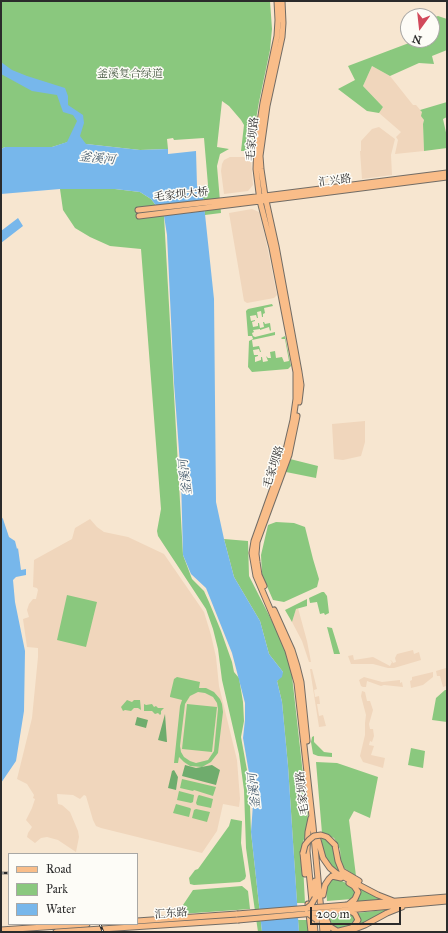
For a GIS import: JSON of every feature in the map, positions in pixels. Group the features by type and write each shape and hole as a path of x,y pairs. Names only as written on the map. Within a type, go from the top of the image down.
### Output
{"main road":[{"name":"毛家坝路","path":"278,1 277,36 263,103 257,148 256,169 296,372 297,385 293,420 285,454 254,541 252,553 256,576 288,651 297,683 313,826"},
{"name":"毛家坝路","path":"282,1 282,37 267,106 260,156 262,199 282,277 301,385 297,421 289,455 258,542 256,554 259,575 292,650 301,682 328,932"},
{"path":"262,199 447,172"},
{"name":"汇兴路","path":"226,203 447,177"},
{"name":"毛家坝大桥","path":"138,213 226,203"},
{"path":"312,813 308,832 307,851 315,932"},
{"path":"306,911 315,898 316,892 312,842 313,826"},
{"path":"313,826 322,932"},
{"path":"310,932 303,853 305,845 314,836 320,835 327,837 335,845 338,861 342,871 397,902"},
{"path":"318,840 323,858 330,868 336,873 378,895 397,902"},
{"path":"323,895 325,885 329,879 332,876 339,877 354,886 358,892 356,899 348,907"},
{"path":"238,917 447,897"},
{"path":"348,907 408,905 447,901"},
{"path":"346,932 375,921 387,913 408,905"},
{"path":"326,918 329,926 336,931 351,928 357,923 358,917 348,907"},
{"path":"306,911 317,920 322,932"},
{"name":"汇东路","path":"138,921 238,917"},
{"name":"汇东路","path":"56,932 238,917"},
{"path":"1,930 73,925"}],"shaded area":[{"path":"372,66 390,76 413,105 416,105 422,112 424,120 424,151 395,154 398,140 396,137 401,132 379,113 383,107 363,86"},
{"path":"379,127 395,139 391,155 392,175 362,179 360,151 361,141 372,129"},
{"path":"230,157 248,157 251,159 253,185 248,191 224,194 221,171 222,164 224,160"},
{"path":"252,209 259,212 277,295 274,298 247,303 244,301 229,213"},
{"path":"365,421 365,442 361,456 343,460 334,459 332,424"},
{"path":"90,519 104,532 128,537 164,554 204,612 216,657 219,686 237,760 240,799 239,807 223,804 217,831 202,853 96,826 86,796 84,795 80,799 73,795 57,794 58,804 62,805 70,812 78,831 79,837 76,852 58,840 47,837 41,838 35,843 27,837 32,827 26,820 35,799 33,798 34,795 27,784 17,779 32,718 38,657 38,648 27,647 23,619 29,617 27,610 29,604 33,599 36,599 38,590 37,588 33,587 34,560 72,539 75,528"},
{"path":"298,608 311,662 309,662 302,641 292,622 296,609"},
{"path":"413,650 414,654 419,652 421,660 394,668 373,664 351,664 348,656 353,655 354,660 373,657 390,666 392,662 390,660 392,661 393,663 396,662 395,658 397,654"},
{"path":"447,668 447,689 446,686 443,687 440,676 437,676 436,671"},
{"path":"310,669 312,669 317,689 314,690 315,697 319,696 320,704 317,704 319,716 323,715 326,726 319,727"},
{"path":"433,672 433,677 423,685 411,688 410,681 412,680 412,677"},
{"path":"364,677 382,682 400,680 403,687 381,686 367,681 366,687 363,687 361,686 359,680"},
{"path":"362,691 365,692 367,701 370,701 373,710 369,724 370,729 373,729 374,736 369,745 374,746 371,755 385,758 383,768 363,762 360,756 365,735 366,715 361,696"}],"green space":[{"name":"釜溪复合绿道","path":"1,1 270,1 272,29 270,50 251,148 248,151 241,151 244,125 229,106 222,101 217,147 229,149 220,154 217,166 221,213 205,215 202,186 208,185 204,138 167,139 168,149 140,150 68,142 52,147 5,147 1,149"},
{"path":"440,17 447,19 447,50 432,56 434,64 419,63 390,76 372,66 363,86 383,107 379,113 367,111 338,89 355,80 348,66 400,46 400,48 440,48"},
{"path":"447,102 447,117 443,119 447,137 447,148 424,151 424,120 421,116 422,112 420,110"},
{"path":"60,189 115,189 140,192 151,199 164,216 183,555 192,579 204,591 221,631 234,672 239,678 243,702 244,721 241,737 249,781 251,832 262,932 258,932 246,848 244,790 239,754 222,680 218,649 213,629 206,609 158,536 157,531 161,509 141,249 110,246 75,228 63,210"},
{"path":"272,304 273,306 264,308 265,313 263,314 263,317 261,311 257,312 258,318 256,315 250,316 251,321 255,320 252,322 253,327 258,326 258,323 260,328 264,327 263,322 265,324 270,323 270,331 269,327 260,330 253,330 253,336 255,337 275,332 275,335 252,340 253,347 259,346 261,352 259,349 253,350 254,355 258,355 255,357 255,362 261,360 261,357 263,362 268,361 266,356 271,358 270,352 275,351 276,358 282,357 284,362 289,361 285,339 281,338 285,336 291,366 288,369 252,372 248,367 249,341 253,339 252,336 248,336 246,311 248,309"},
{"path":"290,459 318,466 316,478 286,472"},
{"path":"276,522 294,523 305,527 319,579 317,587 284,602 273,600 262,575 261,555 268,525"},
{"path":"224,539 248,541 249,576 275,627 291,667 308,819 302,845 305,903 297,903 288,766 282,702 277,681 283,672 269,654 260,621 234,577"},
{"path":"324,592 327,596 329,613 325,615 324,613 320,614 317,602 310,603 309,598"},
{"path":"67,595 97,602 86,647 57,640"},
{"path":"307,599 307,606 296,609 292,622 285,610"},
{"path":"327,627 332,628 340,654 334,654"},
{"path":"177,677 200,682 199,688 206,688 214,692 222,704 223,712 218,753 211,762 202,767 190,766 179,757 178,763 174,763 180,706 182,700 170,697 174,679","holes":["198,692 205,693 213,697 217,703 218,709 214,751 208,760 196,763 184,757 181,752 180,746 185,704 190,696"]},
{"path":"447,690 447,722 432,720 436,698"},
{"path":"127,700 132,702 134,700 140,700 141,710 134,708 131,711 123,711 121,707"},
{"path":"144,704 152,704 154,707 164,708 160,715 158,713 155,714 152,711 144,711"},
{"path":"187,704 217,707 212,752 182,749"},
{"path":"165,714 167,742 158,740"},
{"path":"137,717 148,720 146,728 135,725"},
{"path":"314,736 314,742 324,752 332,753 332,757 313,754 311,742 312,737"},
{"path":"411,748 425,751 423,768 408,765"},
{"path":"316,762 337,763 378,777 370,818 354,811 349,820 356,876 344,868 341,863 340,849 334,838 322,833"},
{"path":"185,765 196,768 212,765 220,770 216,785 182,776"},
{"path":"174,770 178,777 176,790 168,788 172,771"},
{"path":"182,779 216,787 213,796 194,790 180,788"},
{"path":"179,791 194,795 193,802 191,803 177,800"},
{"path":"199,795 213,799 211,808 197,805 196,803"},
{"path":"176,804 191,809 189,817 173,813"},
{"path":"196,809 210,812 207,822 192,818 194,810"},
{"path":"231,819 242,821 241,843 246,876 245,879 240,882 190,884 189,878 195,870 198,869 229,826"},
{"path":"321,838 332,843 343,874 333,868 326,859"},
{"path":"336,878 352,886 356,893 352,899 327,901 326,889 328,882"},
{"path":"242,886 248,891 250,909 181,914 179,911 193,890"},
{"path":"358,886 384,899 355,902 360,893"},
{"path":"392,909 356,928 360,921 357,913"},
{"path":"354,915 355,919 352,925 342,928 336,928 329,920 328,916"},
{"path":"298,920 308,920 310,932 299,932"}],"water":[{"name":"釜溪河","path":"1,62 12,70 65,88 68,96 68,105 83,115 84,123 80,136 86,144 140,150 168,149 168,154 196,151 197,186 202,186 214,299 216,502 234,577 260,621 269,654 283,672 282,677 277,681 282,702 288,766 299,932 262,932 251,832 253,804 243,738 245,703 232,653 206,588 191,574 183,555 181,478 174,383 167,235 164,216 151,199 140,192 115,189 60,189 1,194 1,149 5,147 52,147 67,142 77,121 73,115 63,112 57,95 32,91 1,74"},
{"path":"18,218 23,226 1,243 1,231"},
{"path":"1,516 9,537 15,541 17,549 18,548 21,570 26,569 26,575 16,577 13,580 15,602 25,651 24,711 16,761 1,783"}],"railway":[{"path":"1,873 8,873"},
{"path":"100,925 103,932"}]}
